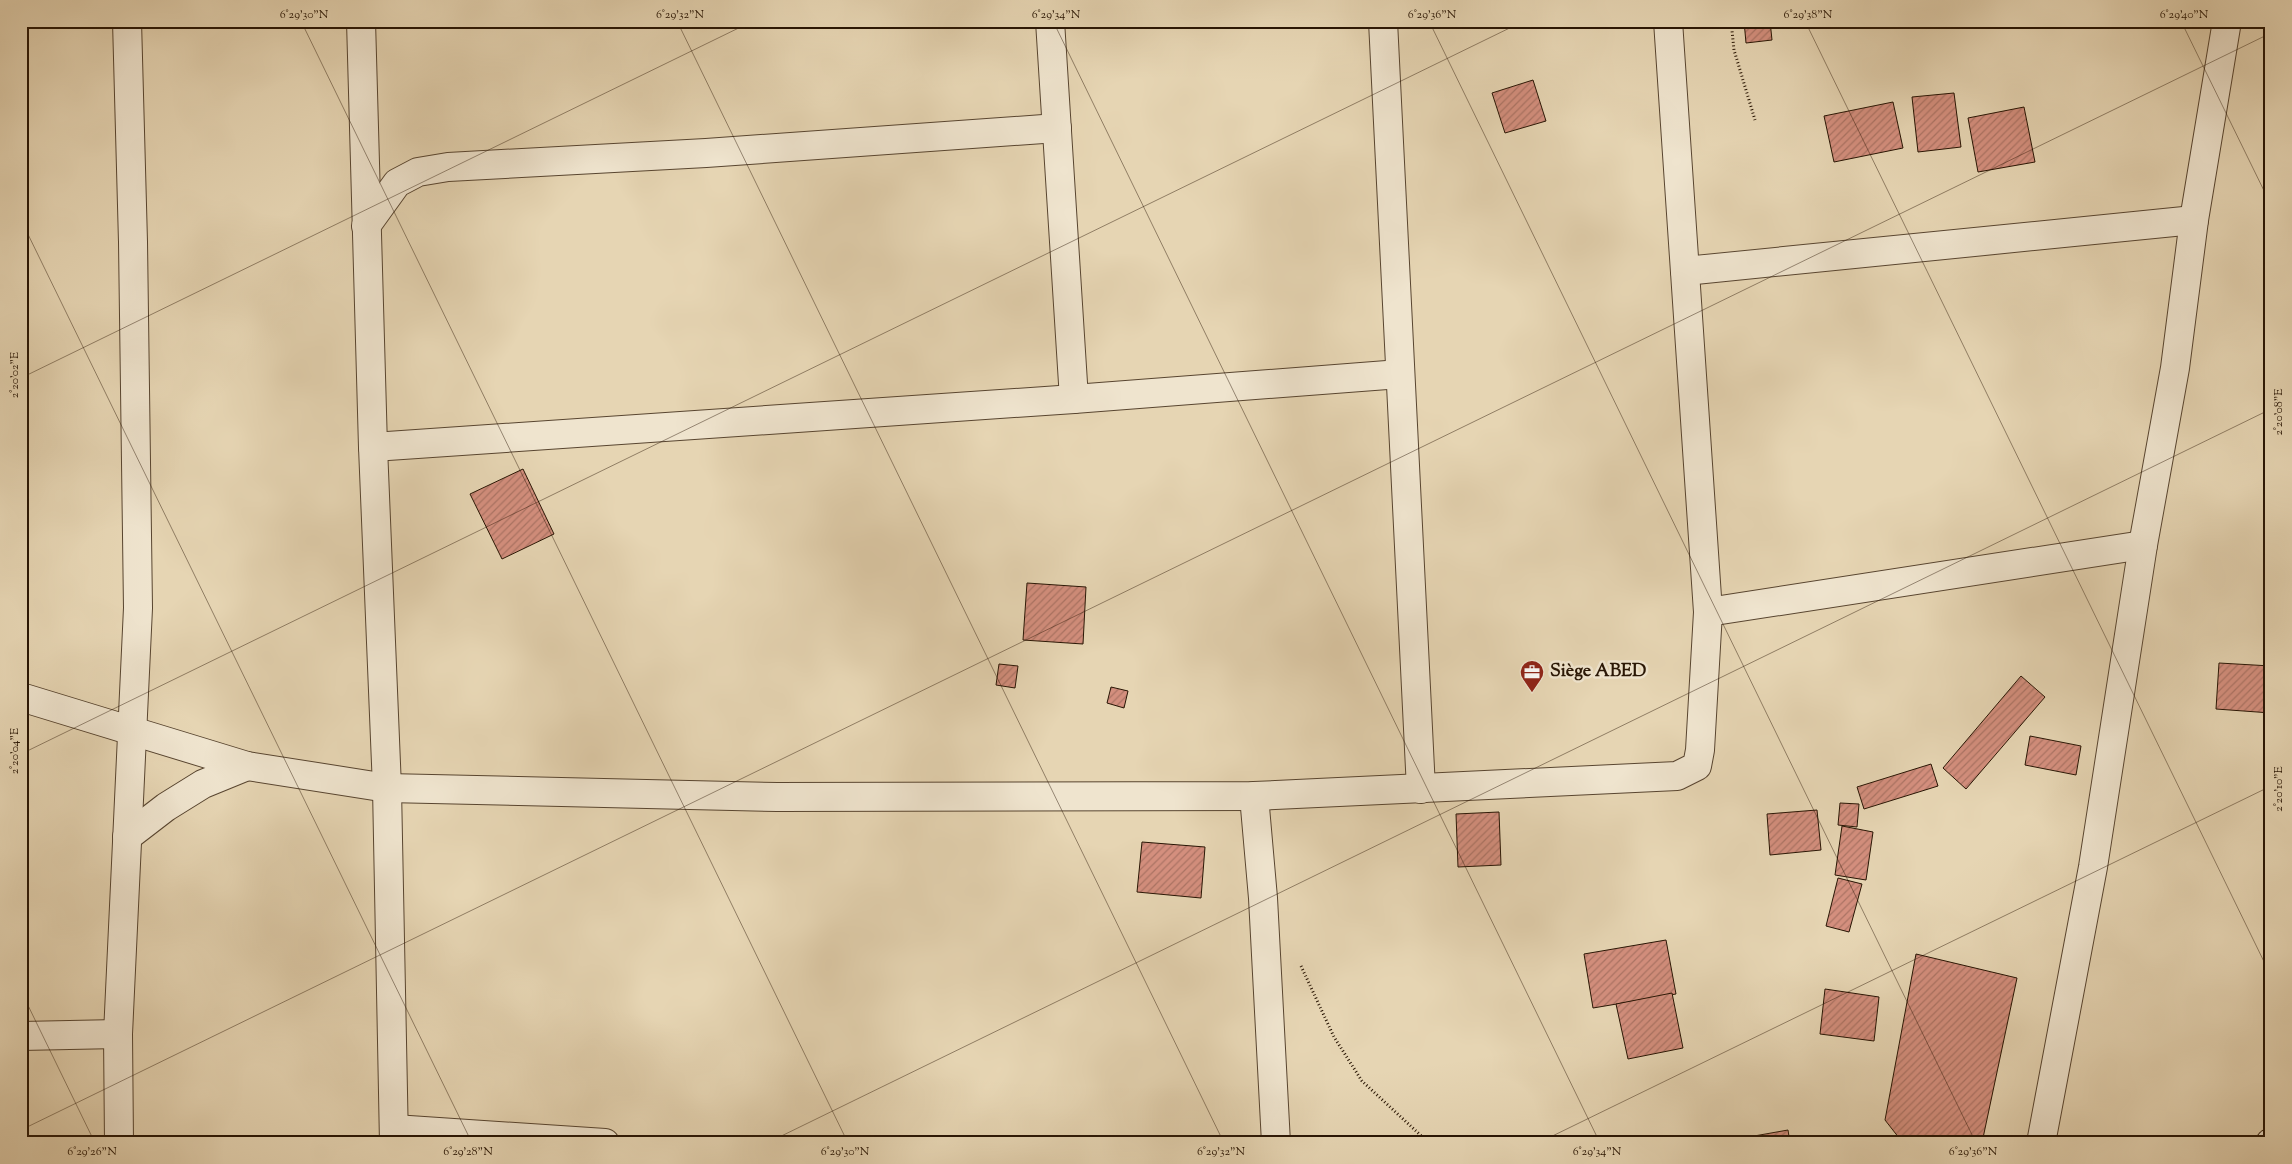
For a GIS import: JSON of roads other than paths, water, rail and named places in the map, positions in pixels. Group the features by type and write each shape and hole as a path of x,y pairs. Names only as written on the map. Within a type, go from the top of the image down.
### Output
{"street":[{"path":"119,1143 118,1034 138,608 133,242 127,21"},
{"path":"361,21 372,447 387,788 394,1136 606,1143"},
{"path":"1050,21 1074,399"},
{"path":"1383,21 1421,789"},
{"path":"21,697 247,766 387,788 777,797 1254,796 1677,776 1697,766 1700,750 1708,612 1668,21"},
{"path":"2041,1143 2093,867 2143,544 2175,368 2194,220 2227,21"},
{"path":"366,226 397,183 418,172 448,167 706,153 1057,128"},
{"path":"1685,271 2194,220"},
{"path":"372,447 1074,399 1400,374"},
{"path":"1708,612 2143,544"},
{"path":"127,837 166,807 203,784 247,766"},
{"path":"1254,796 1263,898 1276,1143"},
{"path":"21,1036 118,1034"}],"place":[{"name":"Siège ABED","path":"1532,693"}]}
